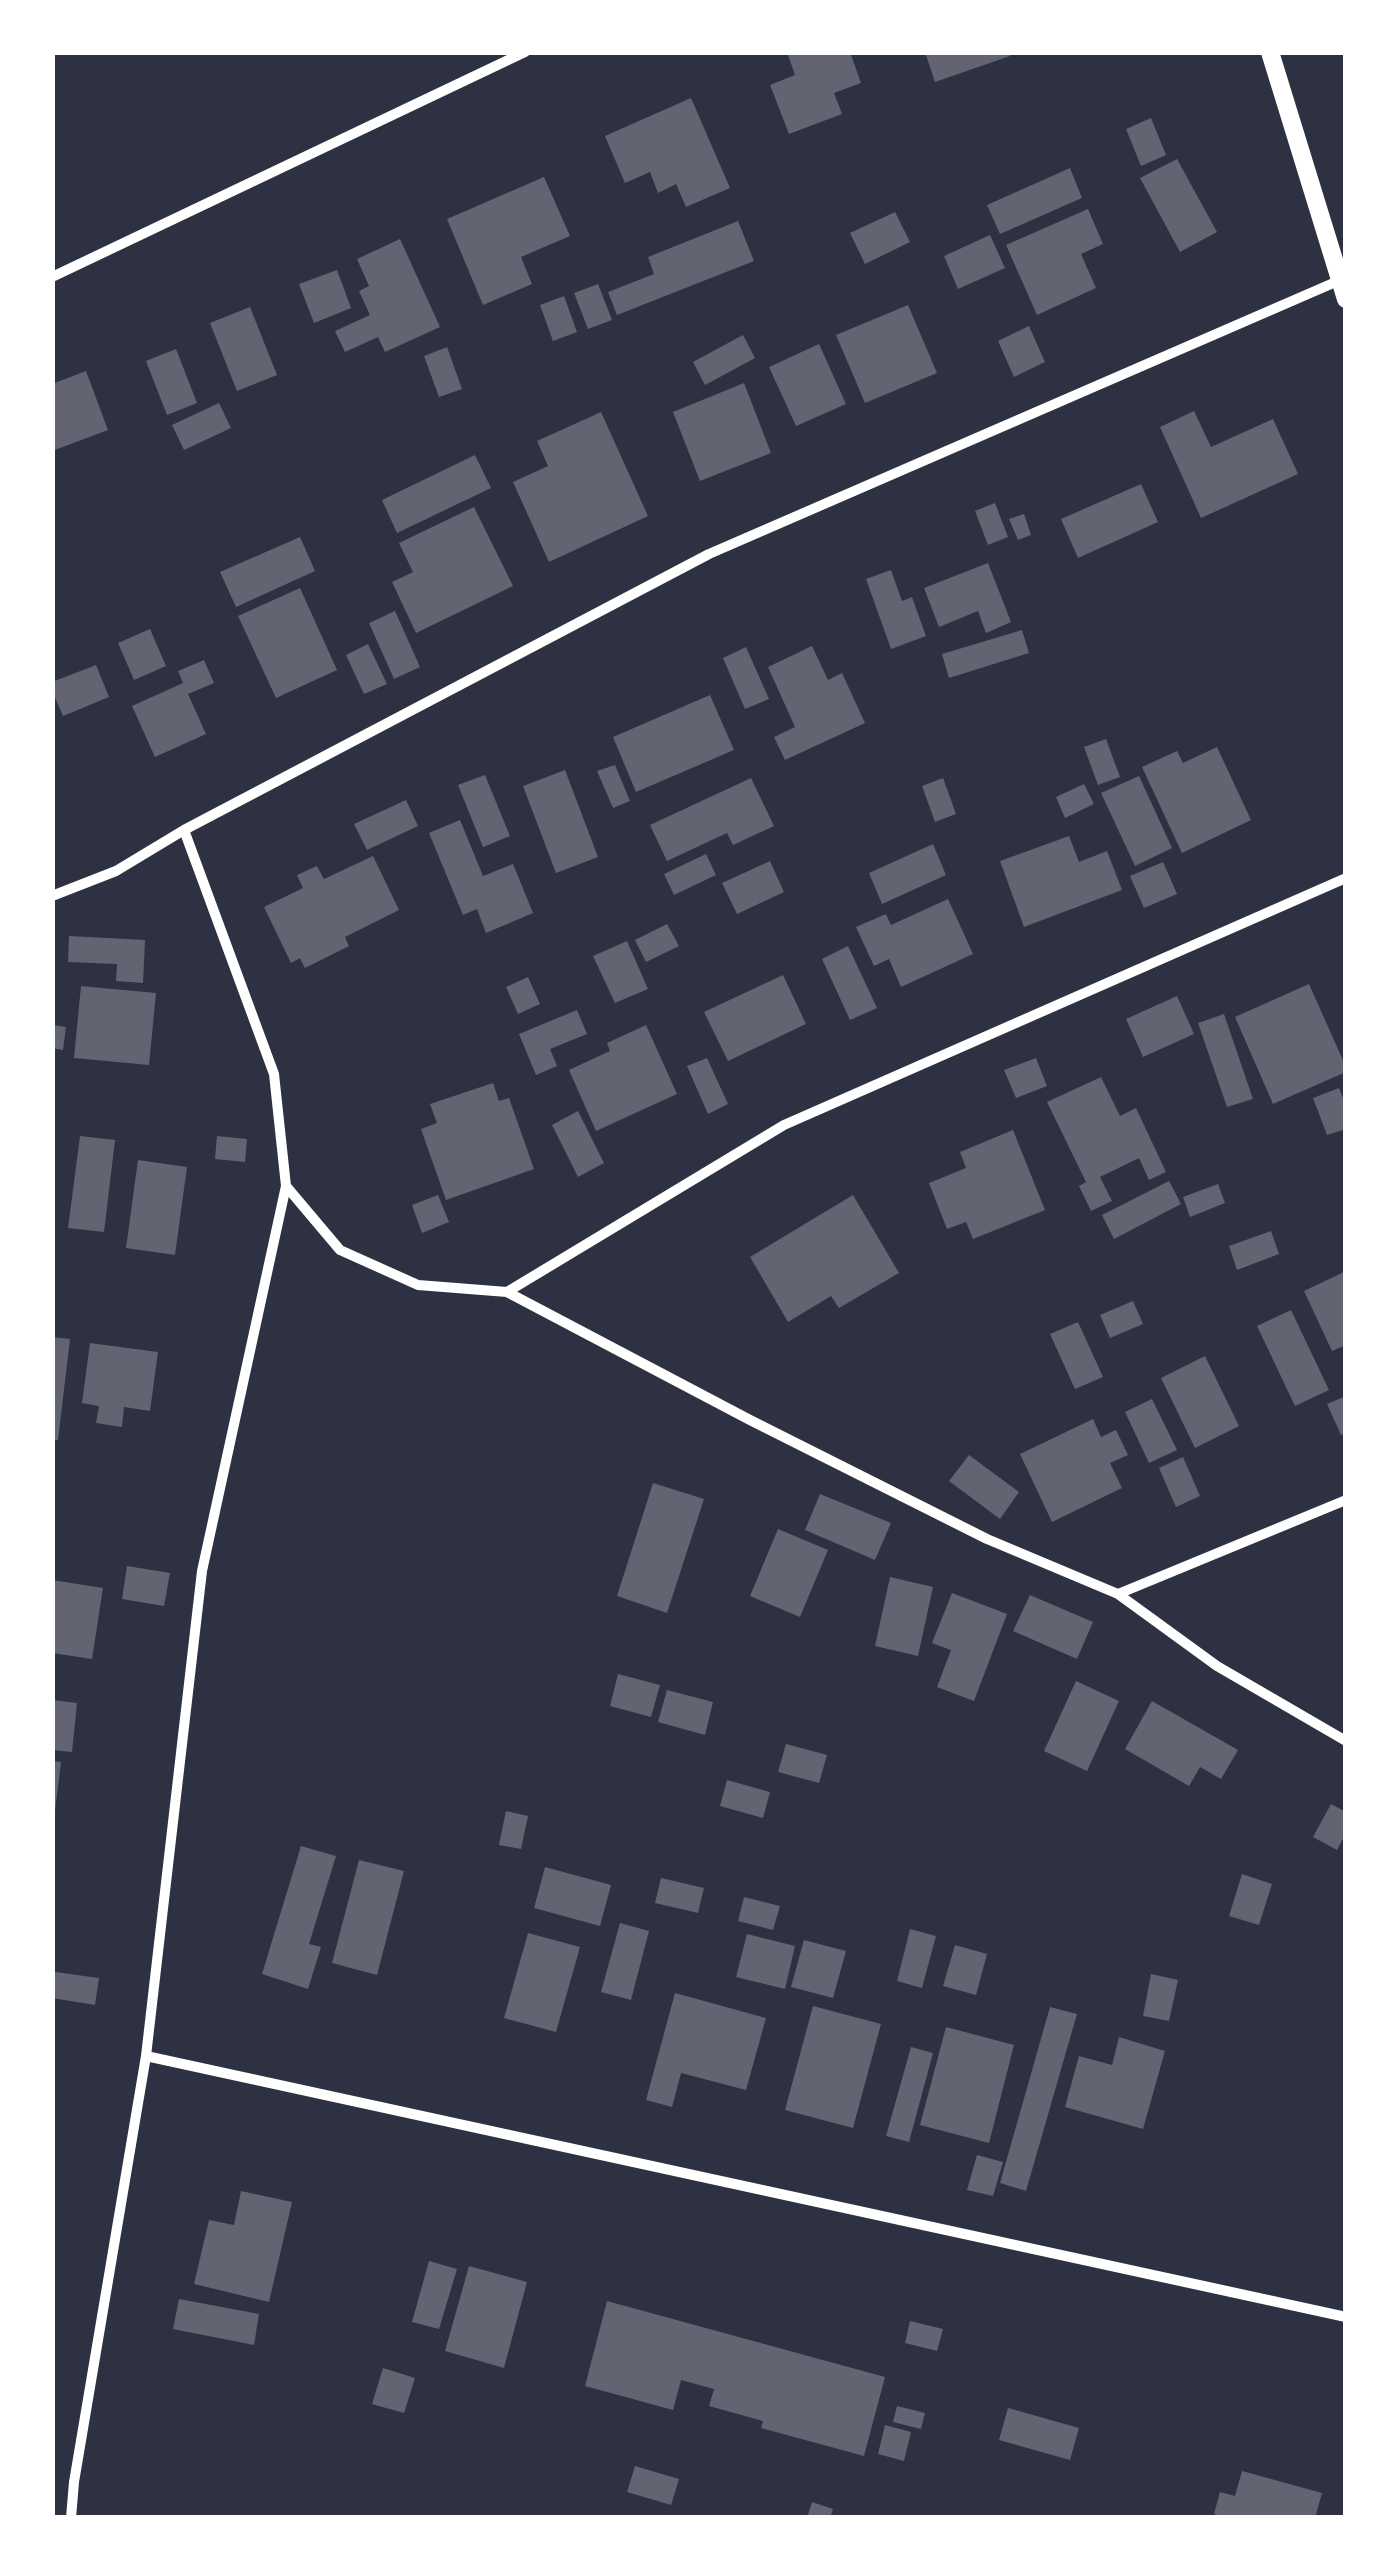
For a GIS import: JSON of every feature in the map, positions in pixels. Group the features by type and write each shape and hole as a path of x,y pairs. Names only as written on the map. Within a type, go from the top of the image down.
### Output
{"street":[{"path":"52,277 526,52"},
{"path":"52,896 116,871 184,830 709,554 1342,290 1270,52"},
{"path":"71,2518 146,2056 202,1570 286,1186 274,1074 184,830"},
{"path":"507,1292 784,1125 1346,878"},
{"path":"286,1186 340,1250 418,1285 507,1292 987,1539 1118,1594 1217,1666 1346,1740"},
{"path":"1118,1594 1346,1500"},
{"path":"146,2056 1346,2317"}],"building":[{"path":"787,52 850,52 861,83 834,93 842,114 789,134 770,85 795,75"},
{"path":"925,52 1009,52 1010,56 935,82"},
{"path":"691,98 730,188 686,207 676,184 658,193 650,172 625,183 605,136"},
{"path":"1151,118 1166,155 1141,166 1126,129"},
{"path":"1177,159 1217,232 1180,252 1140,178"},
{"path":"1070,168 1082,198 1000,234 987,205"},
{"path":"544,177 570,236 521,257 532,284 483,305 447,219"},
{"path":"1088,209 1103,244 1081,254 1096,288 1037,315 1006,245"},
{"path":"895,212 910,242 865,264 850,233"},
{"path":"738,221 754,261 617,315 608,292 654,274 648,257"},
{"path":"990,235 1005,268 958,289 944,256"},
{"path":"400,239 440,327 385,352 378,337 345,352 335,331 370,315 359,291 369,286 357,259"},
{"path":"337,270 351,308 314,323 299,284"},
{"path":"598,284 612,320 588,329 574,293"},
{"path":"564,296 577,332 553,341 540,305"},
{"path":"908,305 937,373 865,403 836,335"},
{"path":"250,307 277,375 237,391 210,323"},
{"path":"1029,326 1045,362 1014,377 998,341"},
{"path":"743,335 755,358 705,385 693,362"},
{"path":"819,344 846,404 796,426 769,367"},
{"path":"447,347 462,389 439,397 424,356"},
{"path":"176,349 197,403 167,415 146,361"},
{"path":"86,371 108,430 52,451 52,384"},
{"path":"744,383 771,453 700,481 673,412"},
{"path":"219,403 231,428 184,450 172,425"},
{"path":"1194,411 1211,447 1273,419 1298,474 1201,518 1160,427"},
{"path":"601,412 648,516 549,562 513,482 548,466 537,441"},
{"path":"475,455 491,488 397,533 382,500"},
{"path":"1141,484 1158,522 1078,558 1061,519"},
{"path":"995,503 1008,537 988,545 975,511"},
{"path":"474,507 513,586 416,633 392,582 413,572 399,543"},
{"path":"1024,514 1031,535 1018,540 1009,519"},
{"path":"300,537 315,571 236,607 220,572"},
{"path":"988,563 1011,622 986,633 978,611 939,627 924,588"},
{"path":"891,570 902,601 912,597 926,636 891,649 866,579"},
{"path":"300,588 337,670 276,698 238,616"},
{"path":"395,611 420,667 394,679 369,623"},
{"path":"150,629 166,666 134,680 118,643"},
{"path":"1022,630 1029,653 949,678 942,654"},
{"path":"368,644 387,684 364,694 346,655"},
{"path":"812,646 828,680 842,673 865,723 785,760 774,737 795,727 768,667"},
{"path":"746,647 769,699 745,709 723,658"},
{"path":"204,660 214,683 188,694 206,734 155,757 132,706 183,683 178,671"},
{"path":"96,665 109,697 63,716 52,682"},
{"path":"710,695 734,750 636,792 613,737"},
{"path":"1106,739 1120,777 1098,785 1084,747"},
{"path":"1217,747 1251,820 1182,853 1142,767 1177,751 1183,763"},
{"path":"615,765 630,801 613,808 597,771"},
{"path":"565,770 598,857 556,873 523,786"},
{"path":"485,775 510,836 483,847 458,785"},
{"path":"1139,776 1172,848 1135,866 1101,793"},
{"path":"751,778 774,826 733,845 727,833 667,861 650,825"},
{"path":"943,778 956,814 935,822 922,786"},
{"path":"1084,784 1094,804 1065,818 1056,797"},
{"path":"406,800 418,826 367,850 354,824"},
{"path":"460,820 483,876 513,864 533,913 486,933 477,909 463,915 429,833"},
{"path":"1069,836 1079,862 1107,851 1122,890 1024,927 1000,861"},
{"path":"933,844 946,875 882,904 869,873"},
{"path":"706,854 716,875 674,895 664,874"},
{"path":"373,856 399,910 345,937 349,946 305,968 300,958 291,963 264,907 303,888 297,875 317,866 324,879"},
{"path":"770,861 784,892 737,914 722,883"},
{"path":"1163,862 1177,894 1144,908 1130,876"},
{"path":"948,899 973,954 901,987 889,959 874,966 856,927 886,914 891,925"},
{"path":"667,924 679,946 646,962 635,940"},
{"path":"69,936 145,940 143,983 116,981 117,964 68,962"},
{"path":"627,941 648,989 615,1003 593,956"},
{"path":"848,946 877,1008 850,1020 822,959"},
{"path":"783,975 806,1024 728,1061 704,1012"},
{"path":"528,977 540,1004 518,1014 506,987"},
{"path":"1309,984 1346,1072 1273,1104 1235,1017"},
{"path":"81,986 156,993 149,1065 74,1058"},
{"path":"1177,996 1194,1034 1143,1057 1126,1019"},
{"path":"577,1010 587,1034 550,1049 557,1066 536,1075 519,1034"},
{"path":"1224,1014 1253,1099 1227,1107 1198,1023"},
{"path":"52,1025 66,1027 63,1050 52,1048"},
{"path":"646,1025 677,1094 596,1131 569,1070 610,1051 607,1043"},
{"path":"707,1058 728,1104 708,1114 687,1066"},
{"path":"1036,1058 1047,1086 1016,1098 1004,1070"},
{"path":"1101,1077 1120,1116 1136,1108 1166,1172 1149,1180 1139,1158 1100,1177 1112,1201 1091,1211 1079,1186 1086,1182 1047,1102"},
{"path":"493,1083 499,1101 509,1098 534,1169 446,1200 421,1129 437,1123 430,1104"},
{"path":"1339,1088 1346,1106 1346,1129 1327,1135 1313,1098"},
{"path":"578,1111 604,1163 578,1177 552,1125"},
{"path":"1013,1130 1045,1210 973,1239 966,1222 947,1229 929,1183 966,1168 960,1152"},
{"path":"80,1136 115,1140 104,1232 68,1228"},
{"path":"217,1136 247,1139 245,1162 215,1159"},
{"path":"138,1160 187,1167 175,1255 126,1248"},
{"path":"1169,1181 1181,1204 1114,1239 1102,1215"},
{"path":"1218,1184 1225,1203 1190,1217 1183,1197"},
{"path":"438,1195 449,1222 422,1233 412,1205"},
{"path":"853,1195 899,1273 839,1308 831,1296 788,1322 750,1257"},
{"path":"1271,1231 1279,1254 1237,1270 1229,1246"},
{"path":"1346,1271 1346,1345 1332,1351 1304,1291"},
{"path":"1133,1301 1143,1324 1110,1338 1100,1315"},
{"path":"1291,1310 1329,1390 1295,1406 1257,1326"},
{"path":"1078,1322 1103,1377 1075,1389 1050,1334"},
{"path":"52,1337 70,1339 58,1440 52,1440"},
{"path":"90,1343 158,1352 150,1411 124,1407 122,1427 96,1423 99,1406 82,1403"},
{"path":"1205,1356 1239,1426 1195,1448 1161,1378"},
{"path":"1346,1396 1346,1433 1341,1435 1327,1404"},
{"path":"1152,1399 1177,1450 1149,1463 1125,1412"},
{"path":"1093,1419 1101,1437 1116,1430 1128,1455 1110,1463 1122,1488 1052,1522 1020,1454"},
{"path":"969,1455 1019,1492 1000,1519 949,1481"},
{"path":"1183,1457 1200,1496 1176,1507 1159,1468"},
{"path":"653,1483 704,1499 667,1613 617,1596"},
{"path":"820,1494 891,1523 875,1560 805,1530"},
{"path":"778,1529 828,1550 800,1617 750,1596"},
{"path":"127,1566 170,1573 164,1606 122,1599"},
{"path":"890,1577 933,1587 918,1656 875,1646"},
{"path":"52,1580 103,1588 92,1659 52,1653"},
{"path":"952,1593 1007,1614 974,1701 937,1687 951,1650 932,1643"},
{"path":"1030,1595 1093,1622 1077,1659 1013,1631"},
{"path":"618,1674 660,1685 651,1717 610,1706"},
{"path":"1076,1681 1119,1701 1087,1771 1044,1751"},
{"path":"667,1690 713,1702 705,1735 658,1722"},
{"path":"52,1700 77,1703 72,1752 52,1750"},
{"path":"1152,1701 1238,1750 1221,1779 1200,1767 1189,1786 1125,1749"},
{"path":"786,1744 827,1755 819,1783 778,1772"},
{"path":"52,1761 61,1762 55,1811 52,1811"},
{"path":"727,1780 770,1792 763,1818 720,1806"},
{"path":"1331,1804 1346,1812 1346,1833 1337,1850 1313,1837"},
{"path":"506,1811 528,1816 521,1849 499,1845"},
{"path":"301,1846 336,1856 309,1944 321,1947 308,1989 262,1974"},
{"path":"359,1860 404,1871 377,1975 332,1963"},
{"path":"545,1867 611,1885 600,1926 534,1908"},
{"path":"1242,1874 1272,1884 1259,1925 1229,1916"},
{"path":"661,1878 704,1888 698,1913 655,1903"},
{"path":"744,1897 780,1906 773,1930 738,1921"},
{"path":"620,1923 649,1931 631,2000 601,1992"},
{"path":"910,1929 936,1936 922,1988 897,1981"},
{"path":"528,1933 580,1947 556,2032 504,2018"},
{"path":"747,1934 795,1946 785,1989 736,1977"},
{"path":"804,1940 846,1951 833,1998 791,1987"},
{"path":"955,1945 987,1954 976,1995 943,1986"},
{"path":"55,1972 99,1978 95,2005 52,1998"},
{"path":"1151,1974 1178,1980 1169,2021 1143,2016"},
{"path":"675,1993 766,2018 746,2090 681,2073 672,2107 646,2100"},
{"path":"813,2006 881,2024 853,2128 785,2110"},
{"path":"1050,2007 1077,2014 1026,2191 1000,2183"},
{"path":"946,2027 1014,2045 989,2143 920,2125"},
{"path":"1119,2037 1165,2051 1143,2129 1065,2107 1079,2056 1112,2065"},
{"path":"911,2047 933,2053 909,2142 886,2136"},
{"path":"977,2155 1003,2162 993,2196 967,2190"},
{"path":"241,2191 292,2202 269,2302 194,2284 209,2220 234,2225"},
{"path":"429,2261 457,2269 439,2329 412,2322"},
{"path":"469,2266 527,2282 504,2368 445,2351"},
{"path":"179,2299 259,2314 254,2345 173,2329"},
{"path":"607,2301 885,2377 864,2456 761,2428 763,2421 709,2406 714,2389 681,2380 673,2410 585,2386"},
{"path":"910,2321 943,2329 937,2351 905,2343"},
{"path":"383,2368 415,2378 404,2413 372,2404"},
{"path":"897,2406 925,2413 921,2429 893,2422"},
{"path":"1008,2408 1079,2428 1070,2460 999,2440"},
{"path":"885,2425 911,2432 904,2461 878,2454"},
{"path":"635,2466 679,2479 671,2505 627,2492"},
{"path":"1242,2471 1322,2493 1315,2518 1224,2518 1214,2514 1220,2492 1235,2496"},
{"path":"812,2502 833,2509 830,2518 807,2518"}]}
